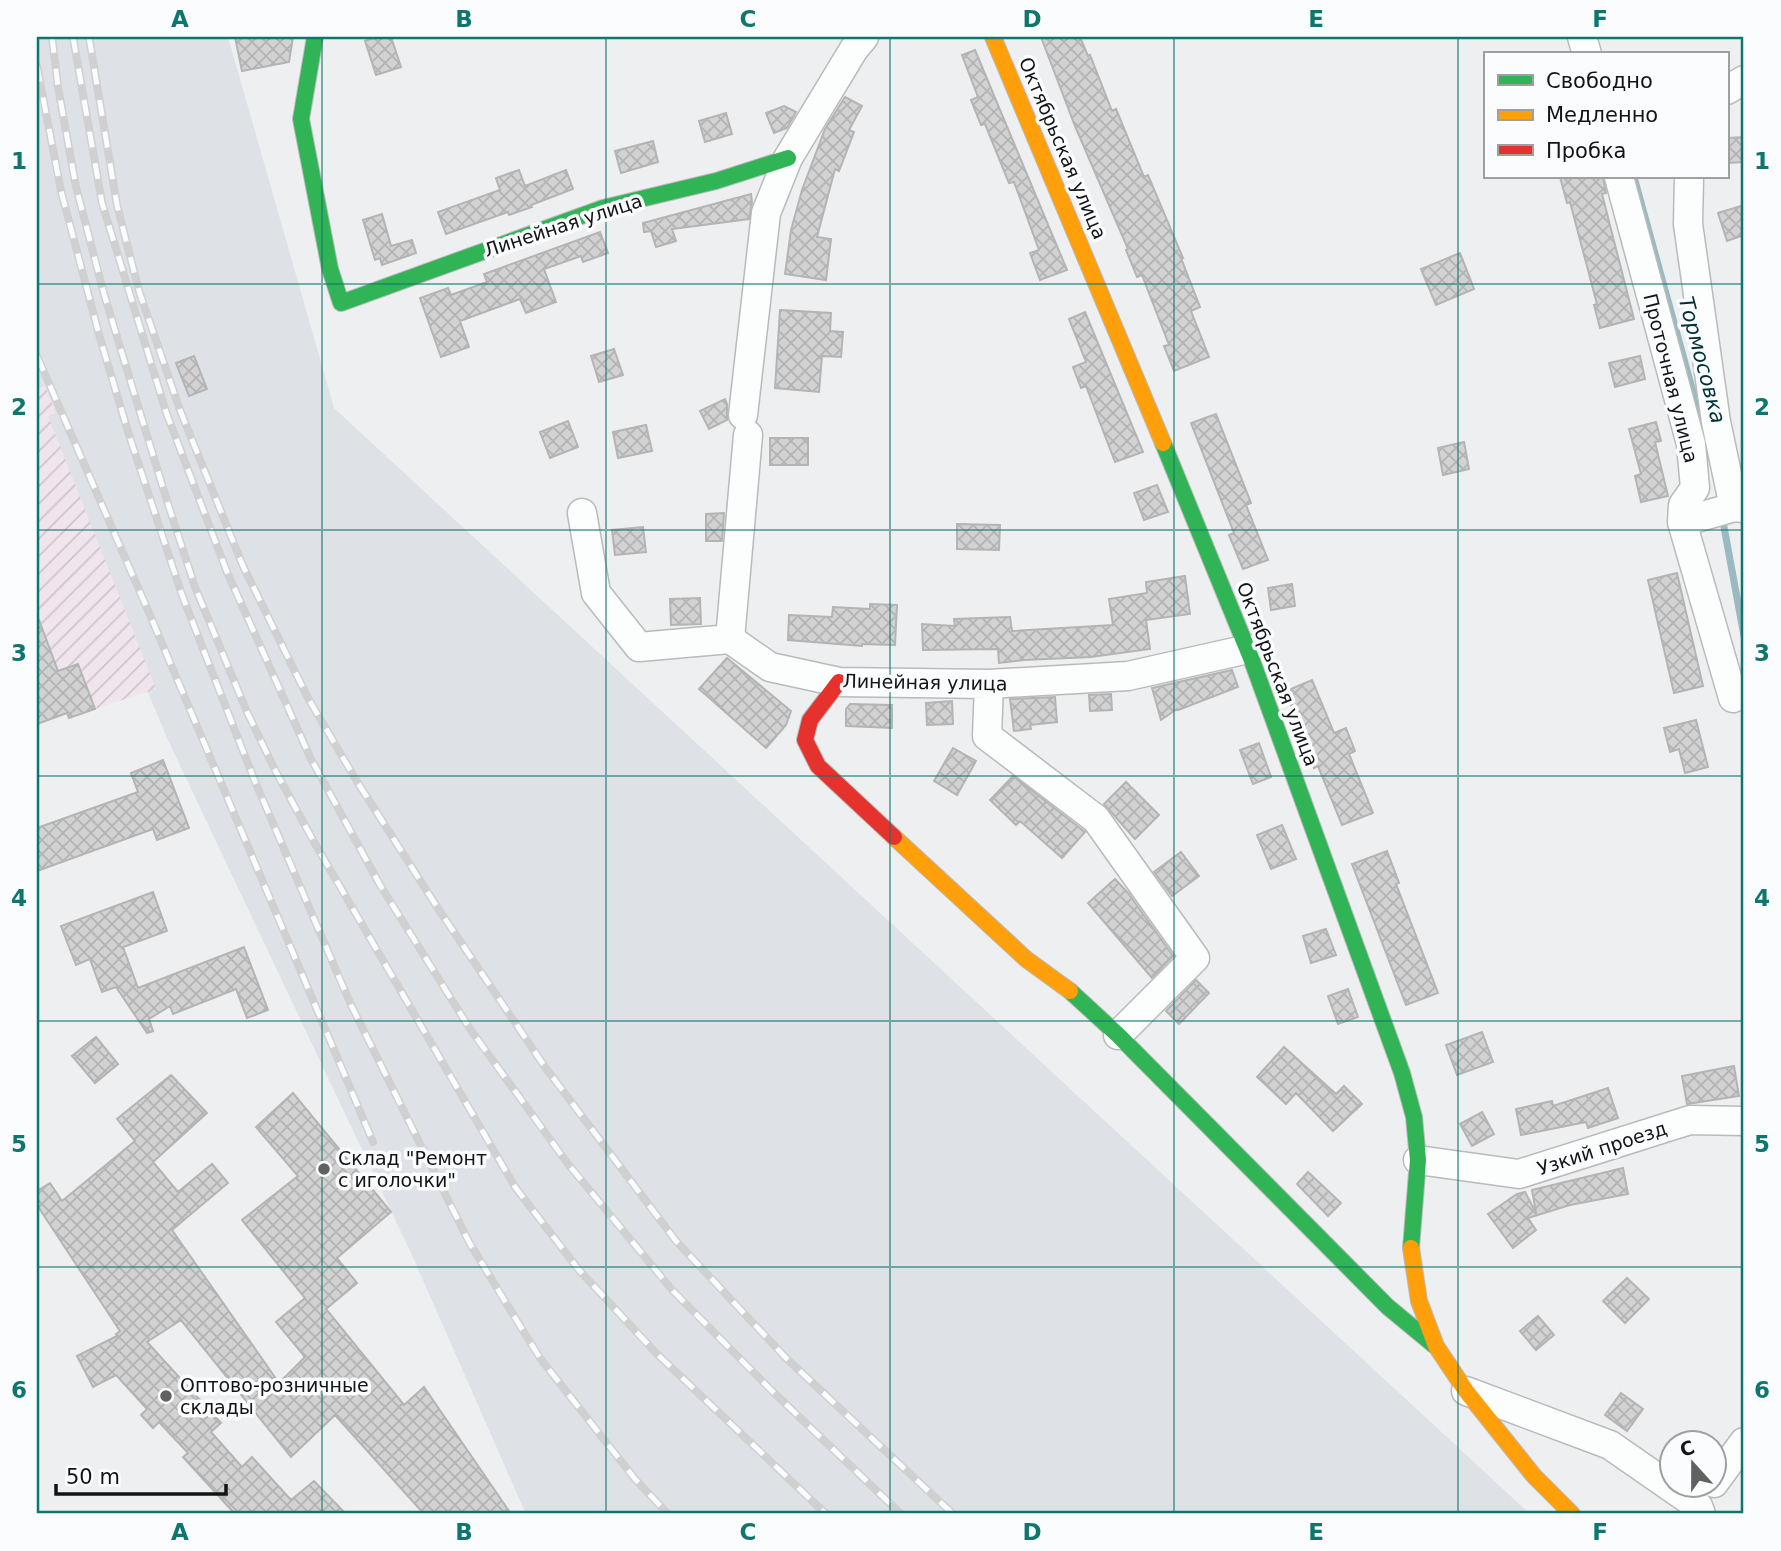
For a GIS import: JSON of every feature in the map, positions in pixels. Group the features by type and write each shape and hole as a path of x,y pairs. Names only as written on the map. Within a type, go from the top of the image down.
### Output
{"street":[{"name":"Линейная улица","path":"315,37 301,119 330,268 341,303 603,208 716,181 788,158"},
{"path":"582,513 596,593 639,647 730,639 745,425 766,213 788,158 864,37"},
{"name":"Октябрьская улица","path":"993,37 1248,649 1402,1073 1414,1117 1418,1160 1411,1255 1419,1301 1436,1346"},
{"path":"1728,89 1744,80"},
{"name":"Проточная улица","path":"1619,178 1691,444 1695,488 1683,505 1682,522"},
{"path":"1689,178 1688,224 1716,422 1739,507 1682,522 1733,698"},
{"name":"Линейная улица","path":"730,639 770,667 839,682 989,684 1128,676 1248,649"},
{"path":"839,682 810,720 805,740 818,766 1027,959 1067,988 1118,1035 1388,1307 1436,1346 1466,1391 1534,1476 1572,1514"},
{"path":"989,684 987,736 1096,819 1195,958 1118,1035"},
{"name":"Узкий проезд","path":"1418,1160 1519,1174 1690,1120 1744,1121"},
{"path":"1466,1391 1610,1445 1658,1471"},
{"path":"1728,1466 1744,1442"}],"shaded area":[{"path":"37,37 228,37 334,408 1530,1514 526,1514 411,1253 168,740 38,433"},
{"path":"45,386 56,413 48,416 156,689 95,709 79,664 58,671 47,641 37,645 37,389"}],"building":[{"path":"235,37 293,37 289,62 242,71"},
{"path":"377,37 391,37 401,67 376,75 365,41"},
{"path":"1041,37 1080,37 1088,56 1090,55 1112,111 1116,109 1144,177 1148,175 1183,258 1200,307 1191,311 1209,357 1174,371 1164,346 1169,345 1142,275 1137,277"},
{"path":"975,50 1067,270 1040,280 1030,253 1039,250 1014,182 1009,183 985,124 981,125 971,100 978,97 962,55"},
{"path":"845,97 862,106 849,130 854,132 839,171 835,169 817,237 831,239 826,280 785,274 791,230 802,190 825,129"},
{"path":"784,106 796,112 787,128 774,133 766,113"},
{"path":"726,113 732,134 705,142 699,121"},
{"path":"1744,137 1744,162 1728,163 1728,138"},
{"path":"653,141 658,162 621,173 615,151"},
{"path":"519,170 525,186 566,170 573,189 531,205 532,207 509,215 508,212 446,234 438,212 500,190 496,178"},
{"path":"1560,178 1603,178 1606,193 1602,194 1634,319 1600,328 1594,305 1597,304 1570,202 1567,203"},
{"path":"751,194 749,219 672,229 676,241 656,247 651,231 644,232 643,223"},
{"path":"1744,205 1744,235 1727,241 1718,213"},
{"path":"382,214 391,246 412,240 416,253 382,265 380,258 375,260 363,220"},
{"path":"600,232 608,253 583,262 581,256 544,269 556,302 526,313 520,299 460,321 469,347 441,357 420,298 448,288 451,295 487,282 484,274"},
{"path":"1460,253 1474,289 1436,305 1421,269"},
{"path":"780,310 831,313 830,331 843,332 841,357 822,356 819,392 775,388"},
{"path":"1085,312 1143,452 1115,462 1086,386 1081,388 1073,367 1086,362 1069,319"},
{"path":"614,349 623,375 599,382 591,356"},
{"path":"194,356 207,389 189,396 176,363"},
{"path":"1640,356 1645,379 1615,387 1609,363"},
{"path":"725,399 727,420 709,429 700,411"},
{"path":"1216,414 1251,503 1246,505 1268,560 1243,569 1229,535 1234,533 1191,423"},
{"path":"568,421 578,447 550,458 540,432"},
{"path":"1656,422 1661,441 1655,442 1668,496 1641,502 1635,476 1641,474 1629,429"},
{"path":"646,425 652,451 618,458 613,432"},
{"path":"770,438 808,438 808,465 770,465"},
{"path":"1464,442 1469,469 1443,475 1438,448"},
{"path":"1157,485 1168,512 1144,520 1134,493"},
{"path":"724,513 722,541 706,541 706,514"},
{"path":"957,524 1000,525 999,550 957,549"},
{"path":"643,527 646,552 615,555 612,530"},
{"path":"1677,573 1703,686 1674,693 1648,580"},
{"path":"1185,576 1190,614 1146,620 1150,649 1091,657 999,663 998,649 923,650 922,624 955,626 954,619 1010,617 1012,631 1113,625 1109,599 1147,593 1146,582"},
{"path":"1292,584 1295,606 1271,610 1268,588"},
{"path":"700,598 701,624 671,625 670,599"},
{"path":"870,604 897,605 895,645 862,646 788,640 789,615 832,617 833,607 870,609"},
{"path":"37,620 58,671 78,664 95,709 69,718 67,713 37,724"},
{"path":"727,658 791,711 786,725 766,748 699,689"},
{"path":"1232,670 1238,687 1177,709 1161,720 1152,688"},
{"path":"1312,680 1334,733 1346,728 1355,751 1349,754 1373,813 1342,825 1318,766 1314,768 1286,691"},
{"path":"1111,694 1112,710 1090,711 1089,695"},
{"path":"1055,697 1057,722 1030,725 1031,729 1014,731 1010,699"},
{"path":"952,701 953,724 927,725 926,703"},
{"path":"850,704 892,705 892,728 846,726 846,709"},
{"path":"1696,720 1708,767 1685,773 1679,749 1670,752 1664,728"},
{"path":"1259,743 1271,777 1253,784 1240,750"},
{"path":"953,748 976,761 957,795 934,781"},
{"path":"163,760 189,828 157,840 153,829 37,871 37,828 138,792 131,773"},
{"path":"1013,776 1085,832 1062,858 1020,821 1016,825 990,800"},
{"path":"1126,782 1159,815 1135,839 1104,804"},
{"path":"1282,825 1296,859 1271,869 1257,835"},
{"path":"1387,851 1399,883 1396,884 1438,993 1406,1005 1352,864"},
{"path":"1181,852 1199,876 1172,896 1154,872"},
{"path":"1115,879 1173,956 1152,978 1088,903"},
{"path":"153,892 167,931 123,947 138,988 244,947 268,1010 247,1018 236,989 173,1014 170,1006 149,1019 153,1031 147,1033 116,987 102,992 90,959 76,965 61,926"},
{"path":"1326,929 1336,955 1311,963 1303,936"},
{"path":"1196,980 1209,993 1179,1024 1166,1011"},
{"path":"1348,989 1358,1017 1338,1024 1328,996"},
{"path":"1482,1032 1493,1062 1457,1075 1446,1045"},
{"path":"96,1037 118,1064 95,1083 72,1056"},
{"path":"1284,1047 1336,1094 1344,1086 1362,1104 1333,1131 1296,1093 1286,1104 1257,1077"},
{"path":"1734,1066 1739,1096 1687,1104 1682,1076"},
{"path":"171,1075 207,1113 153,1162 178,1192 212,1164 228,1183 172,1230 279,1383 305,1357 276,1322 305,1298 242,1220 298,1176 256,1127 293,1093 391,1212 337,1258 357,1283 326,1309 404,1405 424,1387 511,1514 424,1514 335,1415 291,1457 181,1320 147,1342 221,1423 211,1432 242,1467 252,1457 291,1500 314,1481 346,1514 235,1514 183,1457 188,1453 159,1422 153,1428 141,1415 147,1409 116,1375 93,1387 77,1356 117,1336 120,1331 37,1205 37,1191 50,1183 62,1201 135,1141 117,1119"},
{"path":"1608,1088 1618,1118 1588,1128 1586,1122 1521,1135 1516,1109 1552,1101 1553,1106"},
{"path":"1482,1112 1494,1134 1472,1146 1460,1124"},
{"path":"1623,1168 1628,1194 1570,1205 1528,1218 1536,1230 1513,1248 1488,1214 1517,1194 1525,1192 1536,1213 1532,1190"},
{"path":"1308,1172 1341,1203 1328,1216 1297,1184"},
{"path":"1627,1278 1649,1299 1625,1323 1603,1301"},
{"path":"1538,1316 1554,1335 1536,1350 1520,1331"},
{"path":"1621,1393 1643,1409 1627,1431 1605,1415"}],"waterway":[{"name":"Тормосовка","path":"1634,178 1704,432"},
{"name":"Тормосовка","path":"1722,516 1744,636"}],"railway":[{"path":"52,37 76,187 104,294 167,501 195,587 247,712 276,772 515,1187 579,1270 656,1353 826,1514"},
{"path":"73,37 102,203 166,412 227,572 310,757 380,885 470,1029 568,1164 673,1291 770,1389 901,1514"},
{"path":"89,37 117,205 139,291 180,410 243,566 308,698 356,780 439,910 545,1067 676,1241 787,1359 953,1514"},
{"path":"37,66 61,191 100,338 182,595 254,779 351,1005 469,1242 540,1358 635,1479 668,1514"},
{"path":"37,356 373,1142"}],"traffic: fast":[{"path":"315,37 301,119 330,269 341,303 603,208 716,181 788,158"},
{"path":"1163,443 1251,658 1402,1073 1414,1117 1418,1160 1411,1248"},
{"path":"1070,991 1118,1035 1388,1307 1434,1345"}],"traffic: slow":[{"path":"993,37 1163,443"},
{"path":"894,837 1026,959 1070,991"},
{"path":"1411,1248 1419,1301 1436,1346 1466,1391 1534,1476 1572,1514"}],"traffic: jam":[{"path":"839,682 810,720 805,740 818,766 894,837"}],"place":[{"name":"Склад \"Ремонт с иголочки\"","path":"324,1169"},
{"name":"Оптово-розничные склады","path":"166,1396"}]}
